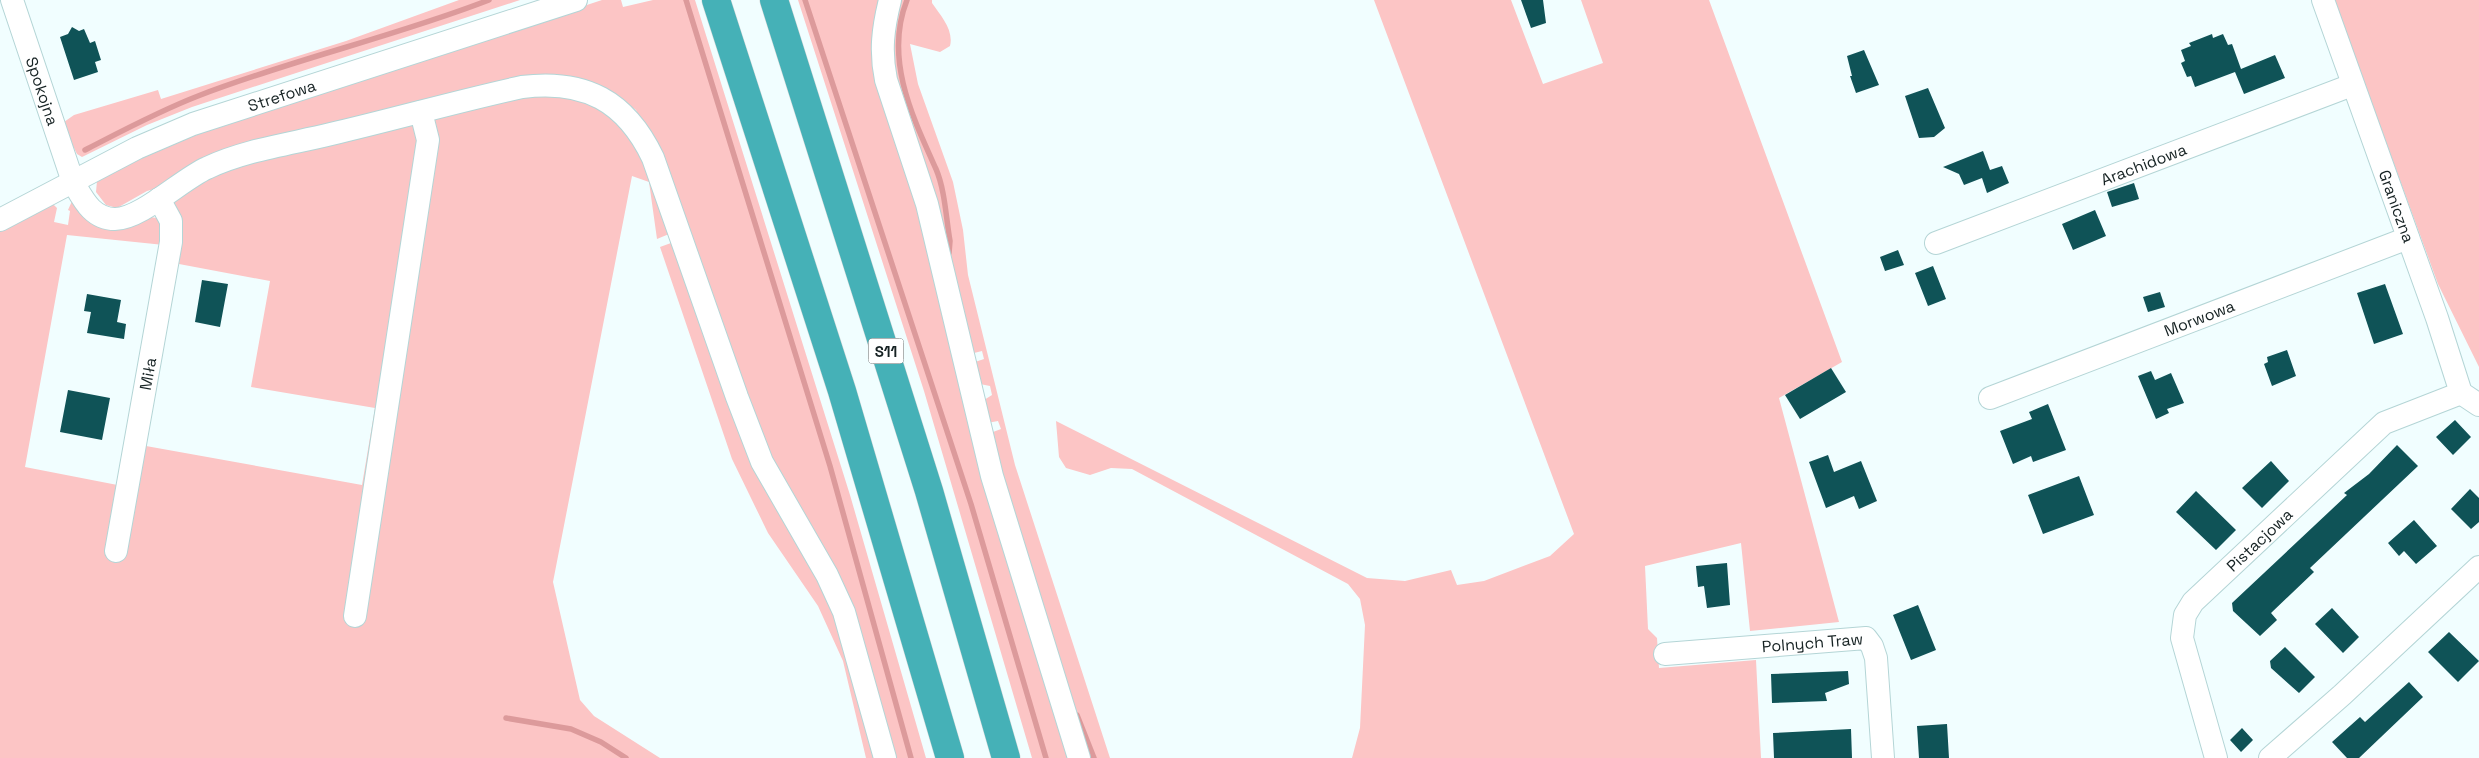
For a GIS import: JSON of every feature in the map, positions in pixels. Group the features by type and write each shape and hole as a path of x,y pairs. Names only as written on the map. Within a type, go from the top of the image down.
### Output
{"highway":[{"path":"716,0 842,391 950,758"},
{"name":"S11","path":"774,0 921,463 1006,758"}],"street":[{"name":"Spokojna","path":"12,0 73,182 85,203 94,212 105,218 118,220 136,213 159,200 187,178 237,156 522,87 557,85 582,91 622,110 644,137 653,158 759,454 783,502 827,575 844,612 885,758"},
{"name":"Strefowa","path":"0,220 137,148 193,124 576,0"},
{"path":"890,0 882,34 882,59 886,80 927,204 992,476 1079,758"},
{"name":"Graniczna","path":"2323,0 2408,238 2470,399"},
{"name":"Arachidowa","path":"1936,243 2352,84"},
{"path":"355,616 428,140 421,112"},
{"name":"Miła","path":"116,551 170,242 170,221 159,200"},
{"name":"Morwowa","path":"1990,398 2408,238"},
{"name":"Pistacjowa","path":"2216,758 2182,638 2184,615 2193,602 2384,423 2470,399"},
{"path":"2270,758 2349,688 2479,567"},
{"name":"Polnych Traw","path":"1665,654 1866,638 1872,646 1876,658 1883,758"}],"shaded area":[{"path":"459,0 520,0 192,107 147,125 82,157 77,154 74,148 69,149 64,122 74,115 158,90 161,99 346,41"},
{"path":"602,0 621,0 623,7 653,0 695,0 850,495 926,758 891,758 781,487 636,110 620,99 595,85 567,76 147,191 117,208 106,205 96,192 97,181 157,147"},
{"path":"798,0 883,0 906,156 1073,758 1032,758 924,391"},
{"path":"896,0 932,0 932,3 946,23 950,34 950,46 940,52 910,44 918,84 953,182 963,230 968,275 1015,465 1110,758 1086,758 996,473 993,432 1001,429 998,421 987,423 984,400 992,395 990,386 980,384 975,362 984,359 982,351 974,353 891,77"},
{"path":"1374,0 1511,0 1543,84 1603,63 1581,0 1709,0 1842,362 1779,398 1839,622 1750,631 1741,543 1645,566 1648,629 1657,638 1659,668 1756,660 1761,758 1352,758 1360,728 1365,625 1360,599 1348,584 1132,469 1111,468 1090,475 1066,468 1059,457 1056,421 1367,578 1405,581 1451,570 1457,585 1484,581 1550,556 1574,534"},
{"path":"2334,0 2479,0 2479,367 2438,284"},
{"path":"532,92 582,97 634,134 669,234 657,239 649,182 632,176 553,582 580,700 594,716 660,758 0,758 0,230 52,203 57,208 54,222 68,225 70,211 68,210 72,201 161,219 164,245 67,235 25,467 138,489 146,446 362,485 375,408 251,387 270,281 179,264 181,249 173,200 205,175"},
{"path":"671,243 828,588 878,758 866,758 843,661 818,606 768,533 732,459 660,247"}],"building":[{"path":"1521,0 1543,0 1546,23 1531,28"},
{"path":"72,27 79,31 84,29 90,43 95,41 101,60 95,62 98,72 74,80 60,37 68,34"},
{"path":"2212,34 2213,38 2223,34 2228,45 2232,44 2241,69 2275,55 2285,78 2244,94 2235,72 2195,87 2191,76 2187,77 2181,63 2185,61 2181,50 2191,46 2189,43"},
{"path":"1864,50 1879,85 1856,93 1850,76 1852,76 1847,56"},
{"path":"1928,88 1945,128 1934,137 1919,138 1905,96"},
{"path":"1983,151 1990,170 2002,166 2009,183 1987,193 1982,178 1964,185 1959,174 1943,167"},
{"path":"2134,183 2139,199 2112,207 2107,192"},
{"path":"2095,210 2106,236 2073,250 2062,224"},
{"path":"1898,250 1904,265 1885,271 1880,257"},
{"path":"1933,266 1946,299 1928,306 1915,273"},
{"path":"202,280 228,284 220,327 195,322"},
{"path":"2385,284 2403,334 2374,344 2357,293"},
{"path":"2160,292 2165,307 2148,312 2143,297"},
{"path":"87,294 121,300 117,322 126,324 124,339 87,333 91,312 84,311"},
{"path":"2287,350 2296,376 2272,386 2264,364 2268,362 2267,357"},
{"path":"1831,368 1846,392 1800,419 1785,395"},
{"path":"2151,371 2155,380 2171,373 2184,403 2167,409 2169,413 2156,419 2138,376"},
{"path":"68,390 110,398 102,440 60,432"},
{"path":"2048,404 2066,450 2033,462 2031,456 2013,464 2000,431 2032,419 2029,412"},
{"path":"2455,420 2471,437 2453,455 2436,437"},
{"path":"2397,445 2418,466 2310,568 2314,572 2271,613 2277,620 2260,636 2233,611 2232,603 2347,495 2344,493 2369,474"},
{"path":"1828,455 1834,472 1861,461 1877,501 1859,509 1854,496 1826,508 1809,462"},
{"path":"2271,461 2289,481 2262,508 2242,488"},
{"path":"2079,476 2094,515 2043,534 2028,495"},
{"path":"2470,489 2479,498 2479,522 2471,529 2451,509"},
{"path":"2196,491 2236,530 2216,550 2176,512"},
{"path":"2414,520 2437,546 2416,564 2404,551 2399,556 2388,543"},
{"path":"1727,563 1730,605 1707,608 1704,586 1698,587 1696,566"},
{"path":"1918,605 1936,650 1911,660 1893,615"},
{"path":"2332,608 2359,637 2343,653 2315,624"},
{"path":"2449,632 2479,661 2458,682 2428,652"},
{"path":"2285,647 2315,677 2299,693 2271,668 2270,661"},
{"path":"1848,671 1849,684 1825,693 1827,701 1772,703 1771,674"},
{"path":"2409,682 2423,697 2359,758 2347,758 2332,742 2360,717 2365,722"},
{"path":"1947,724 1949,758 1919,758 1917,726"},
{"path":"2242,728 2253,740 2241,752 2230,740"},
{"path":"1851,729 1852,758 1774,758 1773,733"}],"waterway":[{"path":"85,150 198,96 489,0"},
{"path":"686,0 830,466 911,758"},
{"path":"805,0 971,504 1046,758"},
{"path":"907,0 898,43 900,65 910,108 936,169 941,186 950,241 949,253"},
{"path":"1077,715 1094,758"},
{"path":"506,718 571,729 601,742 626,758"}]}
